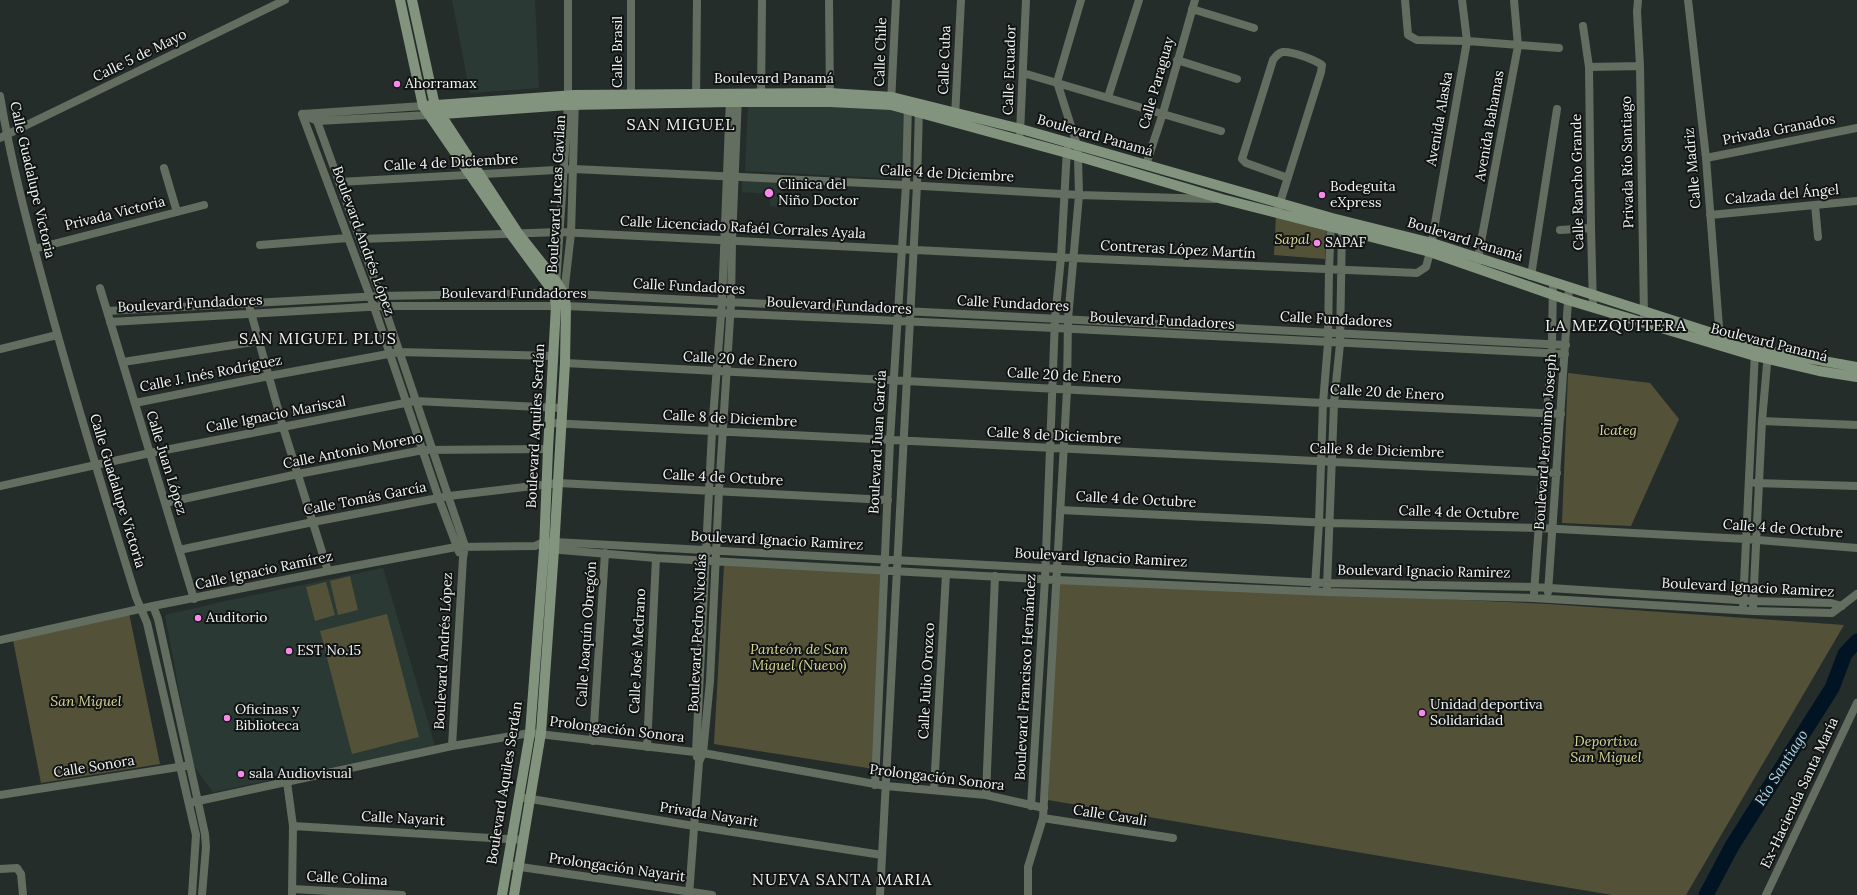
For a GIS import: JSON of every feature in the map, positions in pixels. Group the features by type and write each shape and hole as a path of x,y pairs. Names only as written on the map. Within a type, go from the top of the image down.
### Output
{"street":[{"name":"Calle 5 de Mayo","path":"3,137 285,0"},
{"name":"Boulevard Aquiles Serdán","path":"400,0 423,106 476,175"},
{"name":"Boulevard Aquiles Serdán","path":"412,0 438,110 476,175 514,233 559,294"},
{"name":"Boulevard Lucas Gavilan","path":"559,294 571,233 574,169 568,0"},
{"name":"Calle Brasil","path":"631,0 631,99"},
{"path":"696,98 697,0"},
{"path":"761,97 762,0"},
{"path":"829,0 830,98"},
{"name":"Calle Chile","path":"891,101 896,0"},
{"name":"Calle Cuba","path":"955,117 961,0"},
{"name":"Calle Ecuador","path":"1020,140 1026,0"},
{"path":"1072,143 1072,131 1057,82 1081,0"},
{"path":"1108,97 1139,0"},
{"name":"Calle Paraguay","path":"1146,165 1163,114 1195,0"},
{"path":"1405,0 1408,35 1417,40 1467,41 1559,48"},
{"name":"Avenida Alaska","path":"1431,248 1467,41 1462,0"},
{"name":"Avenida Bahamas","path":"1476,268 1518,46 1514,0"},
{"name":"Privada Río Santiago","path":"1638,0 1637,12 1640,66 1644,323"},
{"name":"Calle Madriz","path":"1688,0 1706,158 1720,346"},
{"path":"1192,9 1254,28"},
{"name":"Calle Rancho Grande","path":"1583,26 1589,67 1593,308"},
{"path":"1276,213 1288,178 1322,65 1315,60 1284,52 1278,54 1273,60 1242,159 1246,163 1288,178"},
{"path":"1177,60 1237,79"},
{"path":"1589,67 1640,66"},
{"path":"1023,72 1221,131"},
{"name":"Boulevard Panamá","path":"317,121 429,115 438,110 572,95 631,99 761,97 891,101 955,117 1021,129 1279,202 1331,222 1431,248 1479,257 1531,276 1720,335 1767,355 1857,377"},
{"name":"Calle Guadalupe Victoria","path":"0,96 3,137 57,335 136,597 147,623 196,835 192,895"},
{"path":"728,240 734,97"},
{"name":"Boulevard Panamá","path":"302,114 423,106 438,110 572,105 631,99"},
{"name":"Boulevard Lucas Gavilan","path":"556,281 564,170 572,105"},
{"name":"Boulevard Juan García","path":"875,784 890,440 906,184 908,106"},
{"name":"Boulevard Juan García","path":"880,895 905,381 917,186 919,108"},
{"path":"1531,276 1556,109"},
{"path":"302,114 317,121"},
{"name":"Boulevard Andrés López","path":"302,114 374,307 456,547 463,558"},
{"name":"Boulevard Panamá","path":"955,117 1020,140 1222,199 1276,213 1331,222"},
{"name":"Boulevard Andrés López","path":"317,121 384,306 465,546 463,558 452,746"},
{"name":"Privada Granados","path":"1706,158 1857,128"},
{"name":"Boulevard Francisco Hernández","path":"1031,806 1045,579 1055,319 1061,257 1067,153 1072,143"},
{"name":"Boulevard Francisco Hernández","path":"1028,895 1028,867 1043,818 1044,808 1062,449 1067,390 1067,329 1079,195 1078,157 1072,143"},
{"path":"164,168 177,212"},
{"name":"Calle 4 de Diciembre","path":"339,182 574,169 906,184 917,186 1079,195 1222,199"},
{"name":"Calzada del Ángel","path":"1710,215 1857,201"},
{"name":"Privada Victoria","path":"34,249 204,205"},
{"path":"1815,205 1818,237"},
{"path":"1315,591 1320,522 1323,403 1328,343 1331,222"},
{"path":"1327,592 1326,583 1333,463 1334,403 1340,344 1340,270 1342,225"},
{"path":"1560,230 1591,228"},
{"path":"360,239 560,232"},
{"name":"Calle Licenciado Rafaél Corrales Ayala","path":"560,232 913,250"},
{"name":"Boulevard Aquiles Serdán","path":"514,233 556,281 561,306 565,363 556,407 550,423 548,449 552,484"},
{"path":"260,245 348,238"},
{"name":"Boulevard Pedro Nicolás","path":"700,753 712,431 720,313 728,240"},
{"name":"Boulevard Pedro Nicolás","path":"689,893 699,762 710,681 719,490 731,303 728,240"},
{"name":"Boulevard Panamá","path":"1431,248 1476,268 1593,308 1720,346 1755,351"},
{"name":"Contreras López Martín","path":"913,250 1417,273 1426,267 1431,248"},
{"name":"Boulevard Jerónimo Joseph","path":"1533,598 1552,354 1553,282"},
{"name":"Boulevard Jerónimo Joseph","path":"1548,599 1569,287"},
{"name":"Calle Juan López","path":"100,288 194,599"},
{"name":"Boulevard Fundadores","path":"107,311 370,296 559,294"},
{"name":"Calle Fundadores","path":"559,294 1566,345"},
{"path":"248,303 283,427 328,571"},
{"name":"Boulevard Fundadores","path":"110,322 384,306 561,306 1055,328 1340,344 1565,354"},
{"name":"Boulevard Aquiles Serdán","path":"502,895 530,733 552,484 560,424 556,407 554,356 561,306"},
{"path":"0,348 57,335"},
{"path":"123,362 259,341"},
{"path":"1743,611 1755,351"},
{"name":"Calle J. Inés Rodríguez","path":"135,403 399,352 554,356"},
{"name":"Boulevard Panamá","path":"1767,355 1857,367"},
{"path":"1753,612 1762,421 1767,355"},
{"name":"Calle 20 de Enero","path":"565,363 1067,390 1561,414"},
{"name":"Calle Ignacio Mariscal","path":"0,486 150,453 415,400 556,407"},
{"path":"1762,421 1857,425"},
{"name":"Calle 8 de Diciembre","path":"550,423 1333,463 1557,472"},
{"name":"Calle Antonio Moreno","path":"165,503 298,474 423,450 548,449"},
{"path":"1749,482 1857,486"},
{"name":"Calle 4 de Octubre","path":"552,484 719,490 888,500"},
{"name":"Calle Tomás García","path":"179,550 449,496 552,484"},
{"name":"Calle 4 de Octubre","path":"1060,510 1320,522 1539,528 1746,539 1857,548"},
{"name":"Boulevard Aquiles Serdán","path":"514,895 541,734 547,546"},
{"name":"Boulevard Ignacio Ramirez","path":"547,546 716,551 1045,567 1326,583 1534,587 1743,601 1831,603 1842,606"},
{"name":"Boulevard Ignacio Ramirez","path":"547,546 656,558 1056,580 1327,592 1533,598 1753,612 1832,613 1842,606"},
{"name":"Calle Ignacio Ramírez","path":"0,640 153,606 456,547 547,546"},
{"name":"Calle Joaquín Obregón","path":"593,741 605,553"},
{"name":"Calle José Medrano","path":"647,747 656,558"},
{"name":"Calle Julio Orozco","path":"934,789 946,574"},
{"path":"986,795 995,576"},
{"path":"1842,606 1857,594"},
{"path":"153,606 158,619 199,801 206,847 202,895"},
{"name":"Ex-Hacienda Santa María","path":"1766,895 1857,702"},
{"name":"Prolongación Sonora","path":"189,803 452,746 530,733 700,753 886,786 934,789 986,795 1044,808"},
{"name":"Calle Sonora","path":"0,795 191,765"},
{"path":"287,782 293,826 292,892"},
{"name":"Privada Nayarit","path":"518,797 882,855"},
{"name":"Calle Cavali","path":"1043,818 1174,838"},
{"name":"Calle Nayarit","path":"293,826 511,838 524,840"},
{"name":"Prolongación Nayarit","path":"507,865 689,893 712,895"},
{"path":"0,869 17,868 21,874 23,895"},
{"name":"Calle Colima","path":"292,892 402,895"}],"shaded area":[{"path":"452,0 535,0 539,88 470,93"},
{"path":"748,105 824,105 906,111 903,179 745,171"},
{"name":"Clinica del Niño Doctor","path":"742,178 782,180 781,207 770,206 770,194 742,192"},
{"name":"EST No.15","path":"383,568 435,746 213,792 193,765 165,615"}],"green space":[{"name":"Sapal","path":"1276,215 1326,229 1325,259 1274,255"},
{"name":"Icateg","path":"1568,373 1650,383 1679,419 1631,526 1562,523"},
{"name":"Panteón de San Miguel (Nuevo)","path":"724,565 882,572 874,769 714,744"},
{"path":"350,576 358,610 338,615 330,581"},
{"name":"Unidad deportiva Solidaridad","path":"1058,581 1548,604 1844,625 1686,895 1612,895 1048,800"},
{"path":"326,582 335,615 315,621 306,587"},
{"name":"San Miguel","path":"129,613 160,764 41,783 13,640"},
{"path":"387,614 419,737 352,754 320,631"}],"waterway":[{"name":"Río Santiago","path":"1706,895 1732,846 1832,688 1845,654 1857,641"}],"place":[{"name":"Ahorramax","path":"397,84"},
{"name":"Clinica del Niño Doctor","path":"769,193"},
{"name":"Bodeguita eXpress","path":"1322,195"},
{"name":"SAPAF","path":"1317,243"},
{"name":"Auditorio","path":"198,618"},
{"name":"EST No.15","path":"289,651"},
{"name":"Unidad deportiva Solidaridad","path":"1422,713"},
{"name":"Oficinas y Biblioteca","path":"227,718"},
{"name":"sala Audiovisual","path":"241,774"}],"district":[{"name":"SAN MIGUEL","path":"681,125"},
{"name":"LA MEZQUITERA","path":"1616,326"},
{"name":"SAN MIGUEL PLUS","path":"318,339"},
{"name":"NUEVA SANTA MARIA","path":"842,880"}],"park label":[{"name":"Deportiva San Miguel","path":"1606,750"}]}
